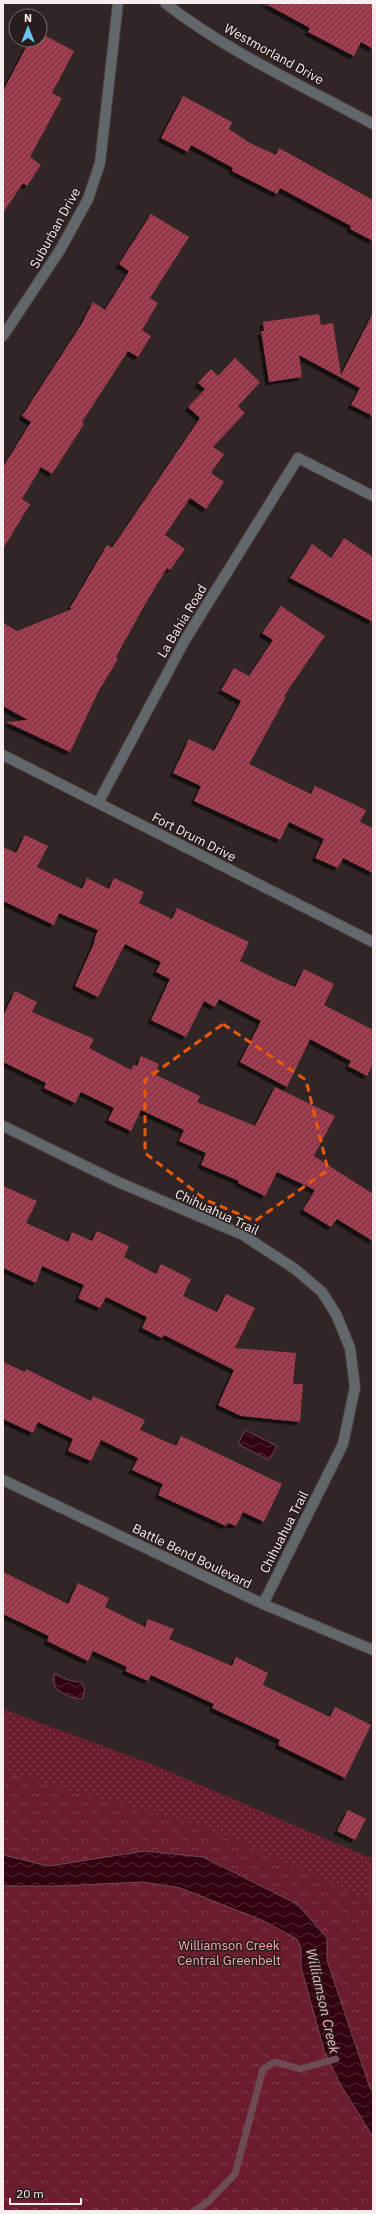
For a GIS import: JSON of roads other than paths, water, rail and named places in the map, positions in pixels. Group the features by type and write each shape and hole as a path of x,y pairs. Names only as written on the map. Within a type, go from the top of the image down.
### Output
{"street":[{"name":"Suburban Drive","path":"3,336 60,250 88,200 100,163 118,3"},
{"name":"Westmorland Drive","path":"165,3 182,16 241,52 373,124"},
{"name":"La Bahia Road","path":"98,803 185,640 298,458 373,496"},
{"name":"Fort Drum Drive","path":"3,755 373,942"},
{"name":"Chihuahua Trail","path":"3,1126 118,1182 243,1235 296,1269 322,1292 336,1314 350,1348 355,1387 350,1417 342,1444 263,1604"},
{"name":"Battle Bend Boulevard","path":"3,1480 263,1604 373,1650"}],"water":[{"path":"245,1430 277,1446 269,1460 238,1444"},
{"path":"54,1674 68,1680 81,1682 85,1690 82,1699 72,1697 57,1689 55,1687"},
{"name":"Williamson Creek","path":"144,1851 203,1857 297,1904 327,1938 327,1960 370,2088 373,2092 373,2137 339,2082 324,2050 301,1967 301,1948 297,1939 264,1921 180,1888 143,1882 56,1886 3,1886 3,1855 49,1866"}],"waterway":[{"name":"Williamson Creek","path":"194,2211 208,2202 235,2174 263,2069 275,2062 300,2069 336,2059"}],"park label":[{"name":"Williamson Creek Central Greenbelt","path":"229,1952"}]}
